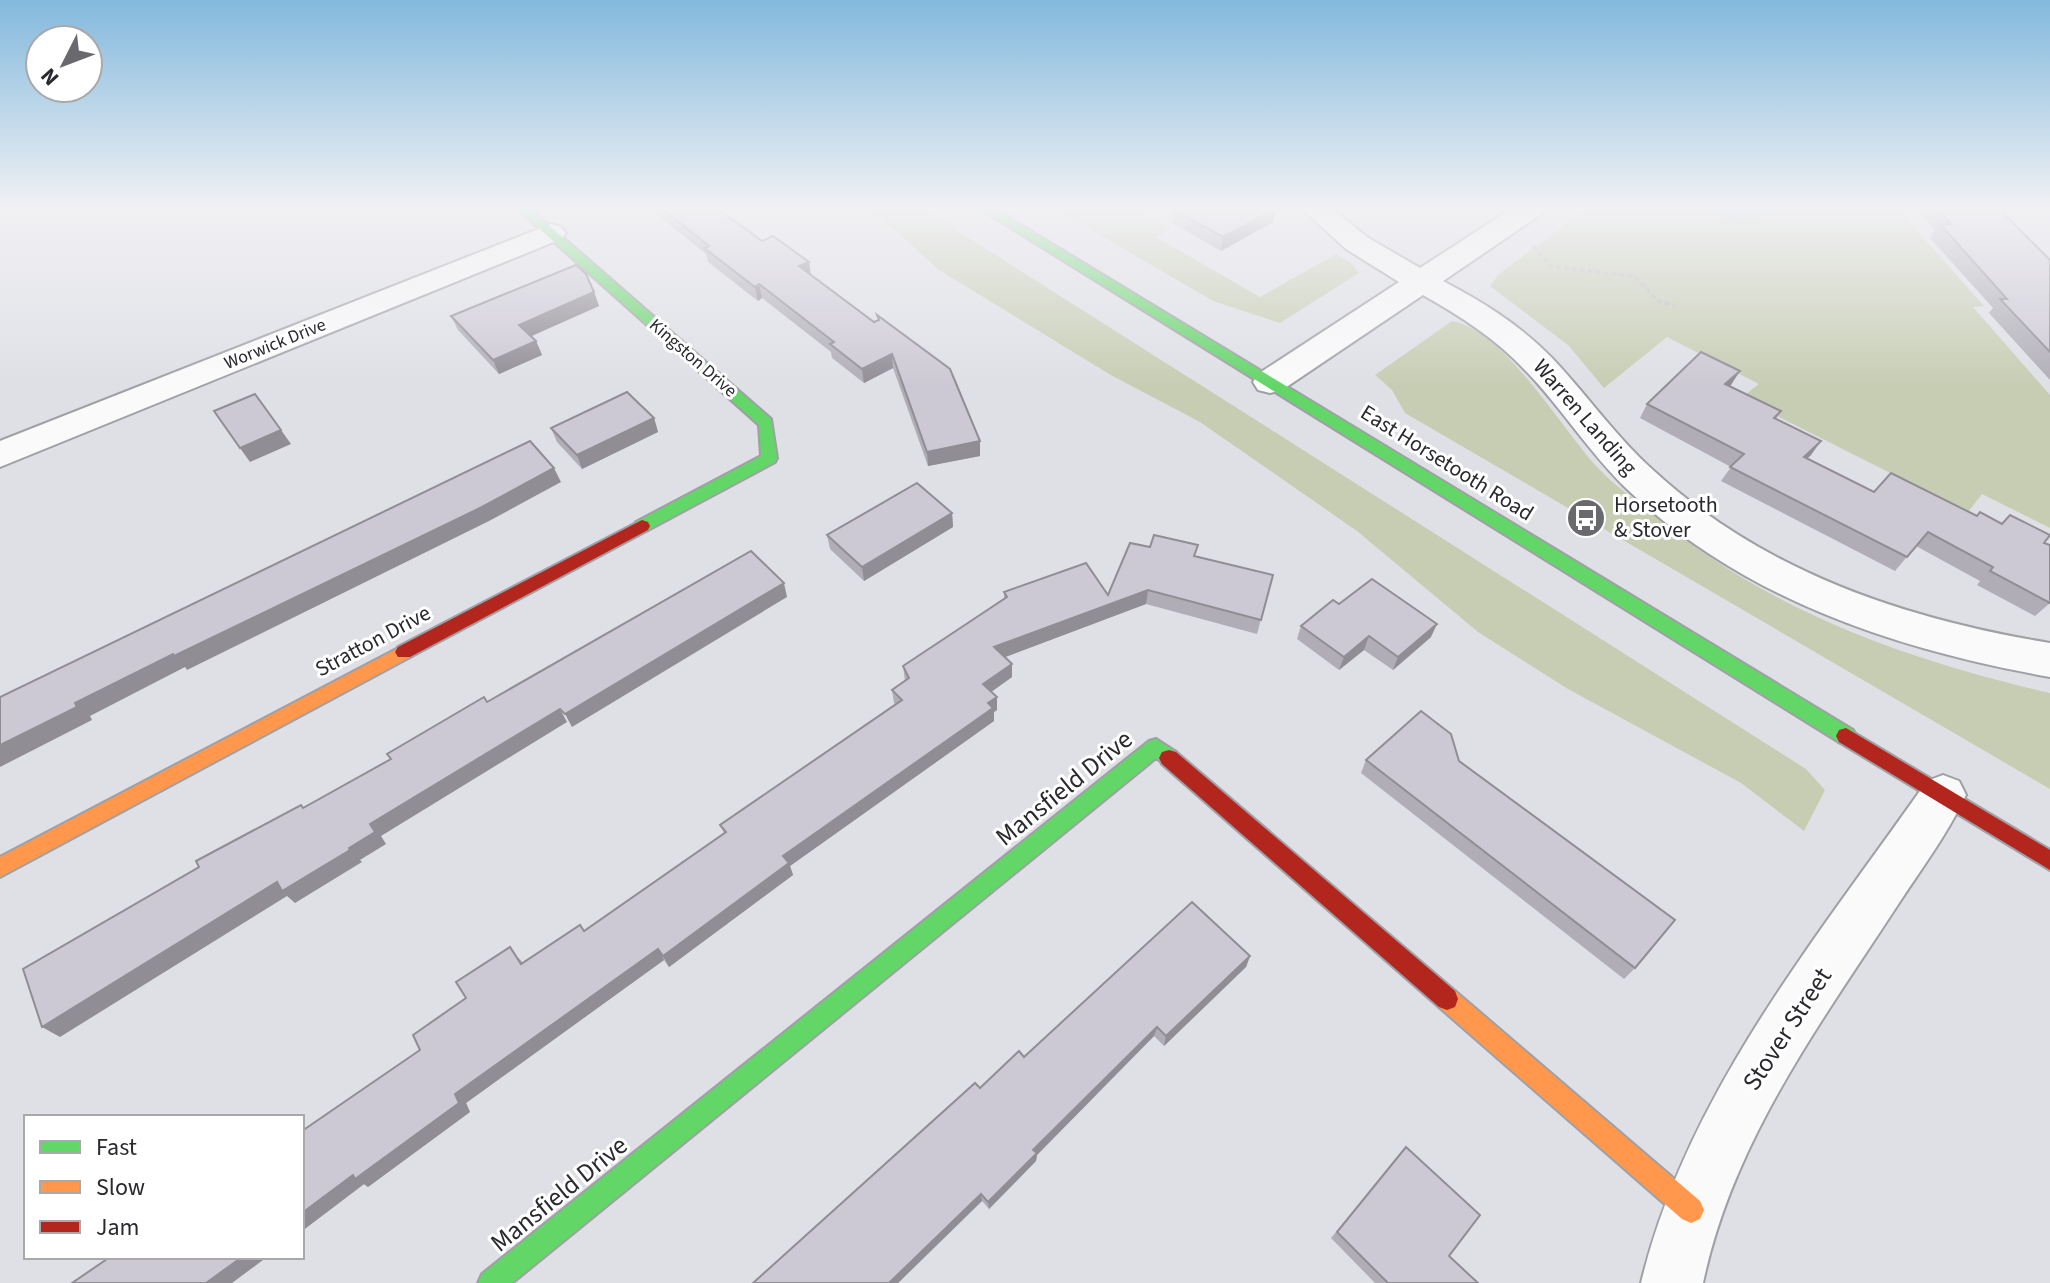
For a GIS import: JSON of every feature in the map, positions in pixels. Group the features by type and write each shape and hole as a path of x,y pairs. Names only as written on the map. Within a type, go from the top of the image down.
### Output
{"street":[{"name":"Worwick Drive","path":"0,455 467,267"},
{"name":"Kingston Drive","path":"589,267 766,423 769,458"},
{"name":"East Horsetooth Road","path":"1081,267 2050,861"},
{"name":"Warren Landing","path":"1399,267 1502,331 1542,365 1643,483 1693,524 1756,563 1812,591 1889,623 2003,653 2050,660"},
{"path":"1270,382 1441,267"},
{"name":"Stratton Drive","path":"0,868 769,458"},
{"name":"Mansfield Drive","path":"491,1283 1156,747 1691,1210"},
{"name":"Stover Street","path":"1672,1283 1691,1210 1725,1127 1758,1071 1943,795"}],"path":[{"path":"1558,267 1635,277 1658,301 1675,306"}],"green space":[{"path":"936,267 1014,267 1806,769 1825,790 1804,831 1741,783 1568,689 1478,632 1357,531 1200,422 1109,374"},
{"path":"1155,267 1208,267 1260,297 1313,267 1354,267 1359,273 1280,323 1213,301"},
{"path":"1509,267 1949,267 1984,306 1973,307 2050,395 2050,528 1982,494 1968,512 1741,398 1759,384 1667,337 1604,388 1568,345 1490,286"},
{"path":"1452,321 1472,328 1512,361 1584,452 1611,480 1695,547 1741,577 1789,603 1890,647 2050,693 2050,789 1405,413 1392,390 1375,375"}],"building":[{"path":"571,267 578,267 586,274 594,292 519,325 536,341 493,360 451,316"},
{"path":"729,267 800,267 874,322 879,320 877,315 950,369 980,441 927,452 892,354 862,369 830,344 834,342 759,284 755,287"},
{"path":"1978,267 2050,267 2050,352 2000,299 2007,299"},
{"path":"1701,352 1740,371 1725,384 1781,411 1774,418 1821,441 1804,457 1874,492 1891,473 1977,516 1980,512 2002,524 2010,515 2050,535 2044,543 2050,545 2050,603 1990,571 1993,567 1928,532 1907,557 1730,467 1744,454 1647,404"},
{"path":"627,392 654,418 577,455 551,428"},
{"path":"255,394 281,430 240,448 214,411"},
{"path":"530,441 554,468 482,507 75,703 77,707 0,745 0,697"},
{"path":"917,483 952,513 862,567 827,535"},
{"path":"1154,535 1198,545 1194,556 1273,575 1261,620 1148,590 994,647 1012,664 983,684 997,697 988,703 993,708 783,856 789,863 663,956 658,949 455,1094 459,1103 355,1179 353,1175 304,1212 304,1130 420,1050 413,1035 466,998 456,982 510,947 521,964 580,925 584,931 726,832 720,825 902,700 892,690 909,678 903,666 1007,597 1004,592 1086,563 1108,595 1130,543 1150,547"},
{"path":"751,551 784,583 565,714 560,709 370,824 375,832 350,850 282,891 277,882 42,1027 23,969 199,867 196,861 301,805 303,808 391,759 387,754 484,697 487,702"},
{"path":"1372,579 1437,624 1398,657 1369,636 1344,657 1301,626 1333,600 1339,604"},
{"path":"1421,711 1451,734 1459,761 1675,920 1635,968 1366,760"},
{"path":"1192,902 1250,956 1166,1036 1157,1027 1033,1150 1037,1153 988,1202 981,1194 889,1283 753,1283 975,1083 980,1088 1019,1051 1024,1057"},
{"path":"1406,1147 1480,1215 1449,1256 1478,1283 1388,1283 1337,1232"},
{"path":"107,1259 239,1259 206,1283 72,1283"}],"traffic: fast":[{"path":"589,267 766,423 769,458 642,526"},
{"path":"1081,267 1846,736"},
{"path":"491,1283 1156,747 1169,758"}],"traffic: slow":[{"path":"0,868 404,652"},
{"path":"1447,999 1691,1210"}],"traffic: jam":[{"path":"404,652 642,526"},
{"path":"1846,736 2050,861"},
{"path":"1169,758 1447,999"}],"place":[{"name":"Horsetooth & Stover","path":"1586,518"}]}
